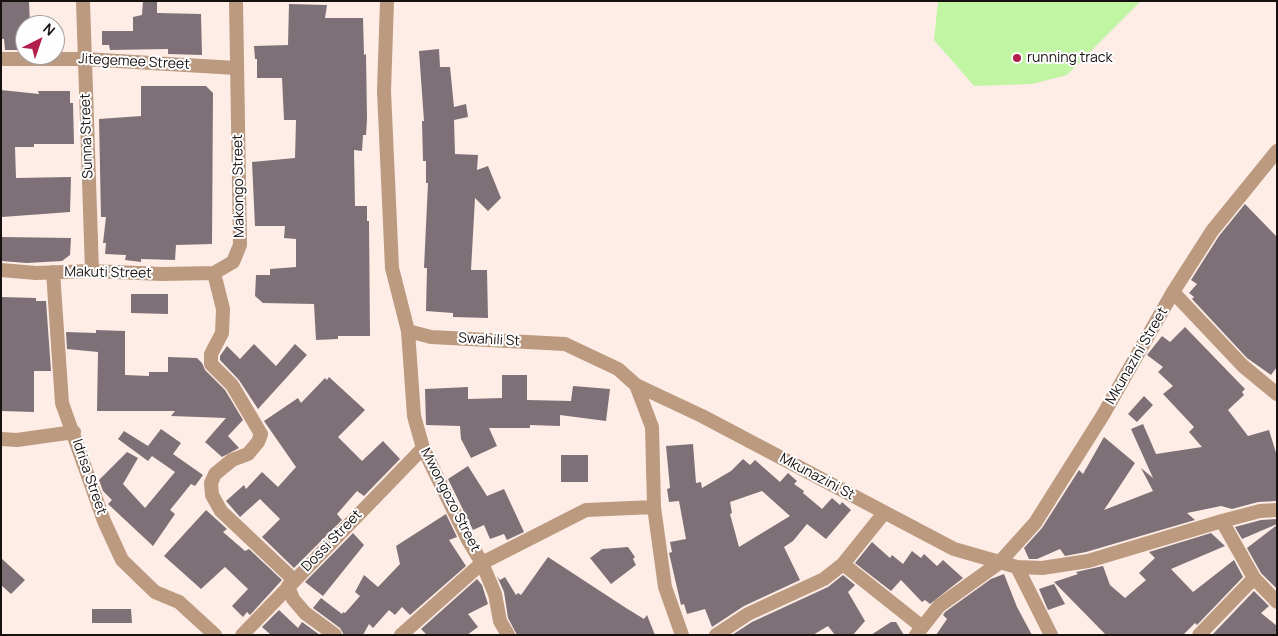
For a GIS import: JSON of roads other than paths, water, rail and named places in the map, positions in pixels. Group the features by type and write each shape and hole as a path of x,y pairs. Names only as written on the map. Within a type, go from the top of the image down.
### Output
{"street":[{"name":"Sunna Street","path":"83,1 92,271"},
{"name":"Makongo Street","path":"214,273 233,262 240,245 236,1"},
{"path":"387,1 384,91 392,268 408,331"},
{"name":"Jitegemee Street","path":"1,59 84,59 236,68"},
{"name":"Mkunazini Street","path":"919,631 939,606 999,563 1035,523 1103,415 1173,292 1212,231 1277,151"},
{"name":"Makuti Street","path":"1,270 162,274 214,273"},
{"name":"Idrisa Street","path":"53,272 62,403 74,432 104,521 122,560 155,592 179,602 215,635"},
{"path":"214,273 223,309 222,333 211,354 210,364 232,385 261,434 258,442 248,454 232,460 215,474 211,483 212,495 221,511 291,583 293,599 305,613 334,635"},
{"path":"1173,292 1243,366 1276,391"},
{"name":"Swahili St","path":"408,331 431,337 565,344 618,369 636,385 652,427 654,507 665,586 682,635"},
{"name":"Mwongozo Street","path":"408,331 414,416 423,448 468,540 482,562 495,594 500,621 508,635"},
{"name":"Mkunazini St","path":"636,385 702,416 954,549 1017,567 1042,568 1088,561 1222,521 1260,511 1277,510"},
{"path":"1,439 17,440 74,432"},
{"name":"Dossi Street","path":"242,635 423,448"},
{"path":"402,635 482,562 586,510 654,507"},
{"path":"716,635 748,614 824,579 843,564 884,513"},
{"path":"1222,521 1254,578 1277,602"},
{"path":"843,564 919,631"},
{"path":"1017,567 1051,635"},
{"path":"1199,635 1254,578"}],"place":[{"name":"running track","path":"1017,58"}]}
